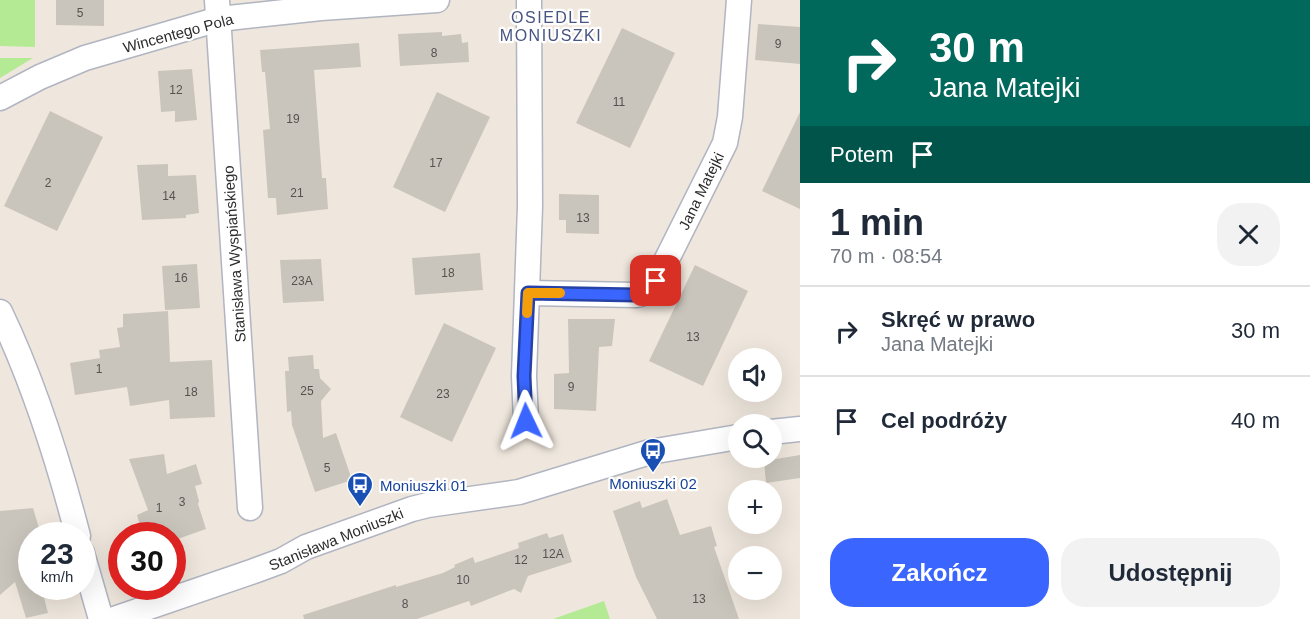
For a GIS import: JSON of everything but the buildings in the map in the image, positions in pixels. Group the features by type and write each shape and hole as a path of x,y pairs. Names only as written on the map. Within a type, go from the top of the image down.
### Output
{"street":[{"name":"Wincentego Pola","path":"0,98 40,77 85,58 218,10 437,0"},
{"path":"526,421 524,376 530,151 529,0"},
{"name":"Jana Matejki","path":"528,293 636,295 650,289 656,281 724,143 730,117 739,0"},
{"name":"Stanisława Wyspiańskiego","path":"218,10 250,508"},
{"path":"0,312 23,365 57,457 74,522"},
{"path":"782,431 800,429"},
{"name":"Stanisława Moniuszki","path":"114,619 281,561 306,547 412,509 519,492 650,452 728,439"},
{"path":"96,600 101,619"}],"green space":[{"path":"0,0 35,0 35,47 0,46"},
{"path":"0,58 33,58 0,78"},
{"path":"604,601 610,619 553,619"}],"slow traffic":[{"path":"527,313 528,293 560,293"}],"place":[{"name":"Moniuszki 02","path":"653,474"},
{"name":"Moniuszki 01","path":"360,508"}],"district":[{"name":"OSIEDLE MONIUSZKI","path":"551,26"}],"route":[{"path":"526,421 524,376 528,293 636,295 650,289 656,281"}]}
